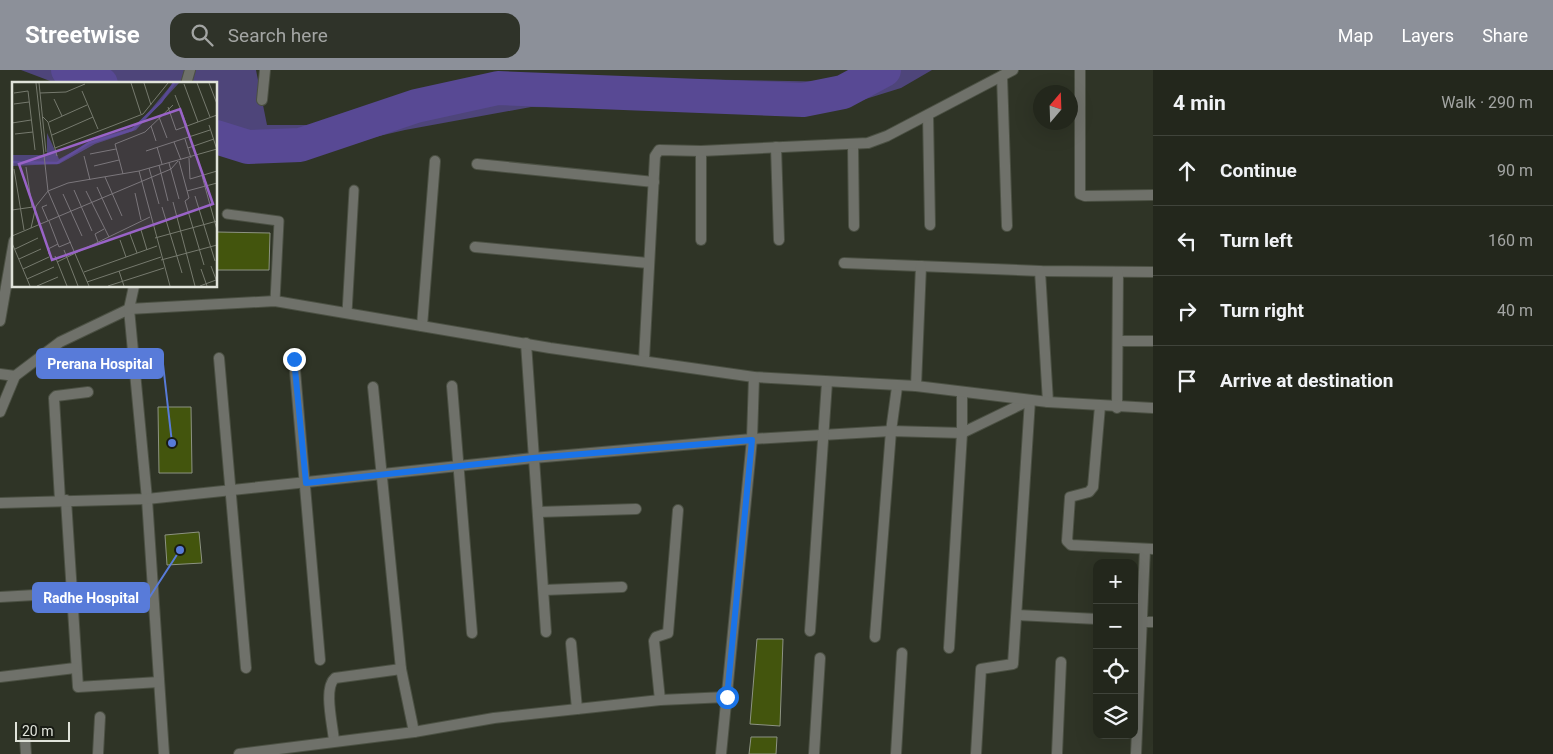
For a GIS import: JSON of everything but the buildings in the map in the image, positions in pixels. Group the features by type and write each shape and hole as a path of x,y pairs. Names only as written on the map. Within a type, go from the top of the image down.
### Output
{"street":[{"path":"262,100 265,70"},
{"path":"644,360 655,156 659,150 701,151 854,145 878,140 1013,70"},
{"path":"1080,70 1080,194 1085,196 1153,194"},
{"path":"1002,76 1006,226"},
{"path":"928,115 930,225"},
{"path":"854,145 854,226"},
{"path":"776,147 779,240"},
{"path":"701,151 701,240"},
{"path":"422,326 435,161"},
{"path":"477,164 654,182"},
{"path":"475,247 648,263"},
{"path":"0,321 12,252"},
{"path":"844,263 1040,271 1153,272"},
{"path":"916,386 921,266"},
{"path":"1040,271 1048,402"},
{"path":"1117,408 1118,272"},
{"path":"134,288 129,310 147,499 164,754"},
{"path":"0,412 15,376 60,342 129,310 275,301 526,343 754,377 897,387 916,386 1048,402 1117,408 1153,408"},
{"path":"1118,342 1153,341"},
{"path":"526,343 546,632"},
{"path":"219,358 246,668"},
{"path":"294,359 320,660"},
{"path":"0,374 15,376"},
{"path":"721,754 752,440 754,377"},
{"path":"810,630 827,382"},
{"path":"452,386 472,633"},
{"path":"373,387 401,669 414,732"},
{"path":"875,637 891,431 897,387"},
{"path":"88,392 56,396 54,398 77,684 80,688 159,682"},
{"path":"949,648 962,433 962,393"},
{"path":"0,502 147,499 381,476 533,458 752,440 891,431 962,433 1030,400"},
{"path":"976,754 981,669 1012,665 1017,615 1030,400"},
{"path":"1100,406 1093,487 1089,492 1070,497 1067,541 1071,544 1149,549 1138,622 1153,622"},
{"path":"538,512 636,508"},
{"path":"660,700 654,641 656,637 668,632 678,510"},
{"path":"544,590 622,588"},
{"path":"0,597 70,593"},
{"path":"1017,615 1093,619"},
{"path":"571,643 577,709"},
{"path":"1136,754 1138,649"},
{"path":"896,754 902,653"},
{"path":"814,754 820,658"},
{"path":"1056,754 1061,662"},
{"path":"0,677 75,668"},
{"path":"334,741 328,690 332,681 335,678 401,669"},
{"path":"239,754 414,732 494,718 660,700 727,697"},
{"path":"98,754 100,717"},
{"path":"25,738 26,754"}],"lane":[{"path":"347,313 354,190"},
{"path":"227,214 279,221 275,301"}],"shaded area":[{"path":"21,70 256,70 267,125 322,125 496,83 568,77 841,82 863,70 932,70 901,88 827,111 531,107 405,130 310,152 257,155 218,145 218,82 53,82"}],"waterway":[{"path":"68,70 96,82"},
{"path":"218,138 248,147 300,145 416,106 498,88 803,100 843,92 884,70"}],"place":[{"name":"Prerana Hospital","path":"172,443"},
{"name":"Radhe Hospital","path":"180,550"}],"route":[{"path":"294,359 306,483 533,458 752,440 727,697"}]}
